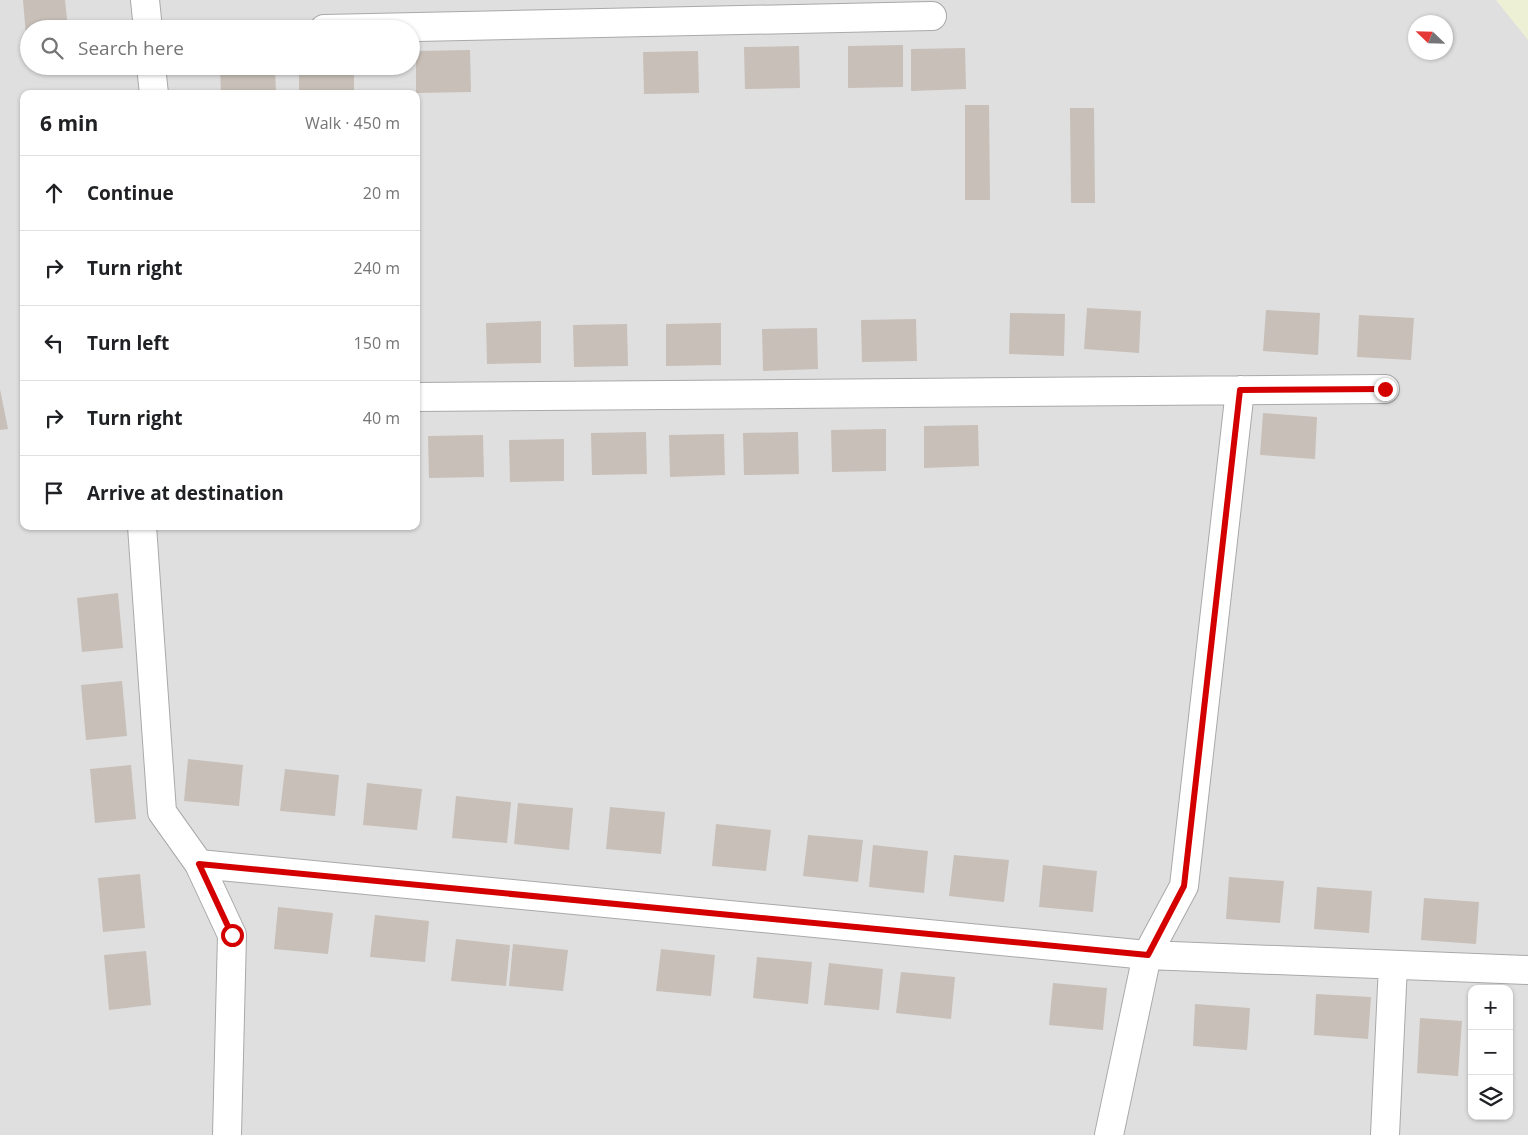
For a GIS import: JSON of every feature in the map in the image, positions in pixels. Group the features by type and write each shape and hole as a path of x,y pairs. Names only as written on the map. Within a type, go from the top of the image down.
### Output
{"street":[{"path":"145,0 147,20"},
{"path":"420,27 932,16"},
{"path":"152,75 154,90"},
{"path":"420,397 1385,389"},
{"path":"1109,1135 1148,955 1184,886 1240,390"},
{"path":"142,530 162,812 199,864 232,935 227,1135"},
{"path":"199,864 1148,955 1528,970"},
{"path":"1386,1135 1393,965"}],"shaded area":[{"path":"0,0 1528,0 1528,1135 0,1135"}],"green space":[{"path":"1496,0 1528,0 1528,40"}],"building":[{"path":"23,0 65,0 67,20 25,20"},
{"path":"903,45 903,87 848,88 848,46"},
{"path":"799,46 800,88 745,89 744,47"},
{"path":"965,48 966,89 911,91 911,49"},
{"path":"470,50 471,92 420,93 420,90 416,90 416,75 420,75 420,51"},
{"path":"698,51 699,93 644,94 643,52"},
{"path":"220,75 275,75 276,90 221,90"},
{"path":"299,75 354,75 354,90 299,90"},
{"path":"965,105 989,105 990,200 965,200"},
{"path":"1070,108 1094,108 1095,203 1071,203"},
{"path":"1087,308 1141,311 1139,353 1084,349"},
{"path":"1266,310 1320,313 1318,355 1263,351"},
{"path":"1010,313 1065,314 1064,356 1009,354"},
{"path":"1359,315 1414,318 1411,360 1357,357"},
{"path":"916,319 917,361 862,362 861,320"},
{"path":"541,321 541,363 487,364 486,323"},
{"path":"721,323 721,365 666,366 666,324"},
{"path":"627,324 628,366 574,367 573,325"},
{"path":"817,328 818,369 763,371 762,329"},
{"path":"0,389 8,429 0,430"},
{"path":"1263,413 1317,417 1315,459 1260,455"},
{"path":"978,425 979,466 924,468 924,426"},
{"path":"886,429 886,471 832,472 831,430"},
{"path":"646,432 647,474 592,475 591,433"},
{"path":"798,432 799,474 744,475 743,433"},
{"path":"724,434 725,475 670,477 669,435"},
{"path":"483,435 484,477 429,478 428,436"},
{"path":"564,439 564,481 510,482 509,440"},
{"path":"118,593 123,648 82,652 77,598"},
{"path":"122,681 127,736 86,740 81,685"},
{"path":"188,759 243,765 239,806 184,801"},
{"path":"131,765 136,819 95,823 90,769"},
{"path":"285,769 339,775 335,816 280,811"},
{"path":"367,783 422,789 417,830 363,825"},
{"path":"456,796 511,802 507,843 452,838"},
{"path":"518,803 573,808 569,850 514,844"},
{"path":"610,807 665,812 661,854 606,849"},
{"path":"716,824 771,830 766,871 712,866"},
{"path":"808,835 863,840 858,882 803,876"},
{"path":"873,845 928,851 924,893 869,887"},
{"path":"954,855 1009,860 1004,902 949,896"},
{"path":"1043,865 1097,871 1093,912 1039,907"},
{"path":"140,874 145,928 103,932 98,878"},
{"path":"1229,877 1284,881 1280,923 1226,919"},
{"path":"1317,887 1372,891 1369,933 1314,929"},
{"path":"1424,898 1479,902 1476,944 1421,940"},
{"path":"278,907 333,913 328,954 274,949"},
{"path":"375,915 429,921 425,962 370,957"},
{"path":"456,939 510,945 506,986 451,981"},
{"path":"513,944 568,950 563,991 509,986"},
{"path":"661,949 715,955 711,996 656,991"},
{"path":"146,951 151,1005 109,1010 104,955"},
{"path":"757,957 812,962 808,1004 753,998"},
{"path":"829,963 883,969 879,1010 824,1005"},
{"path":"901,972 955,977 951,1019 896,1013"},
{"path":"1053,983 1107,988 1103,1030 1049,1025"},
{"path":"1316,994 1371,997 1368,1039 1314,1035"},
{"path":"1195,1004 1250,1008 1247,1050 1193,1046"},
{"path":"1420,1018 1462,1021 1458,1076 1417,1073"}],"route":[{"path":"232,935 199,864 1148,955 1184,886 1240,390 1385,389"}]}
